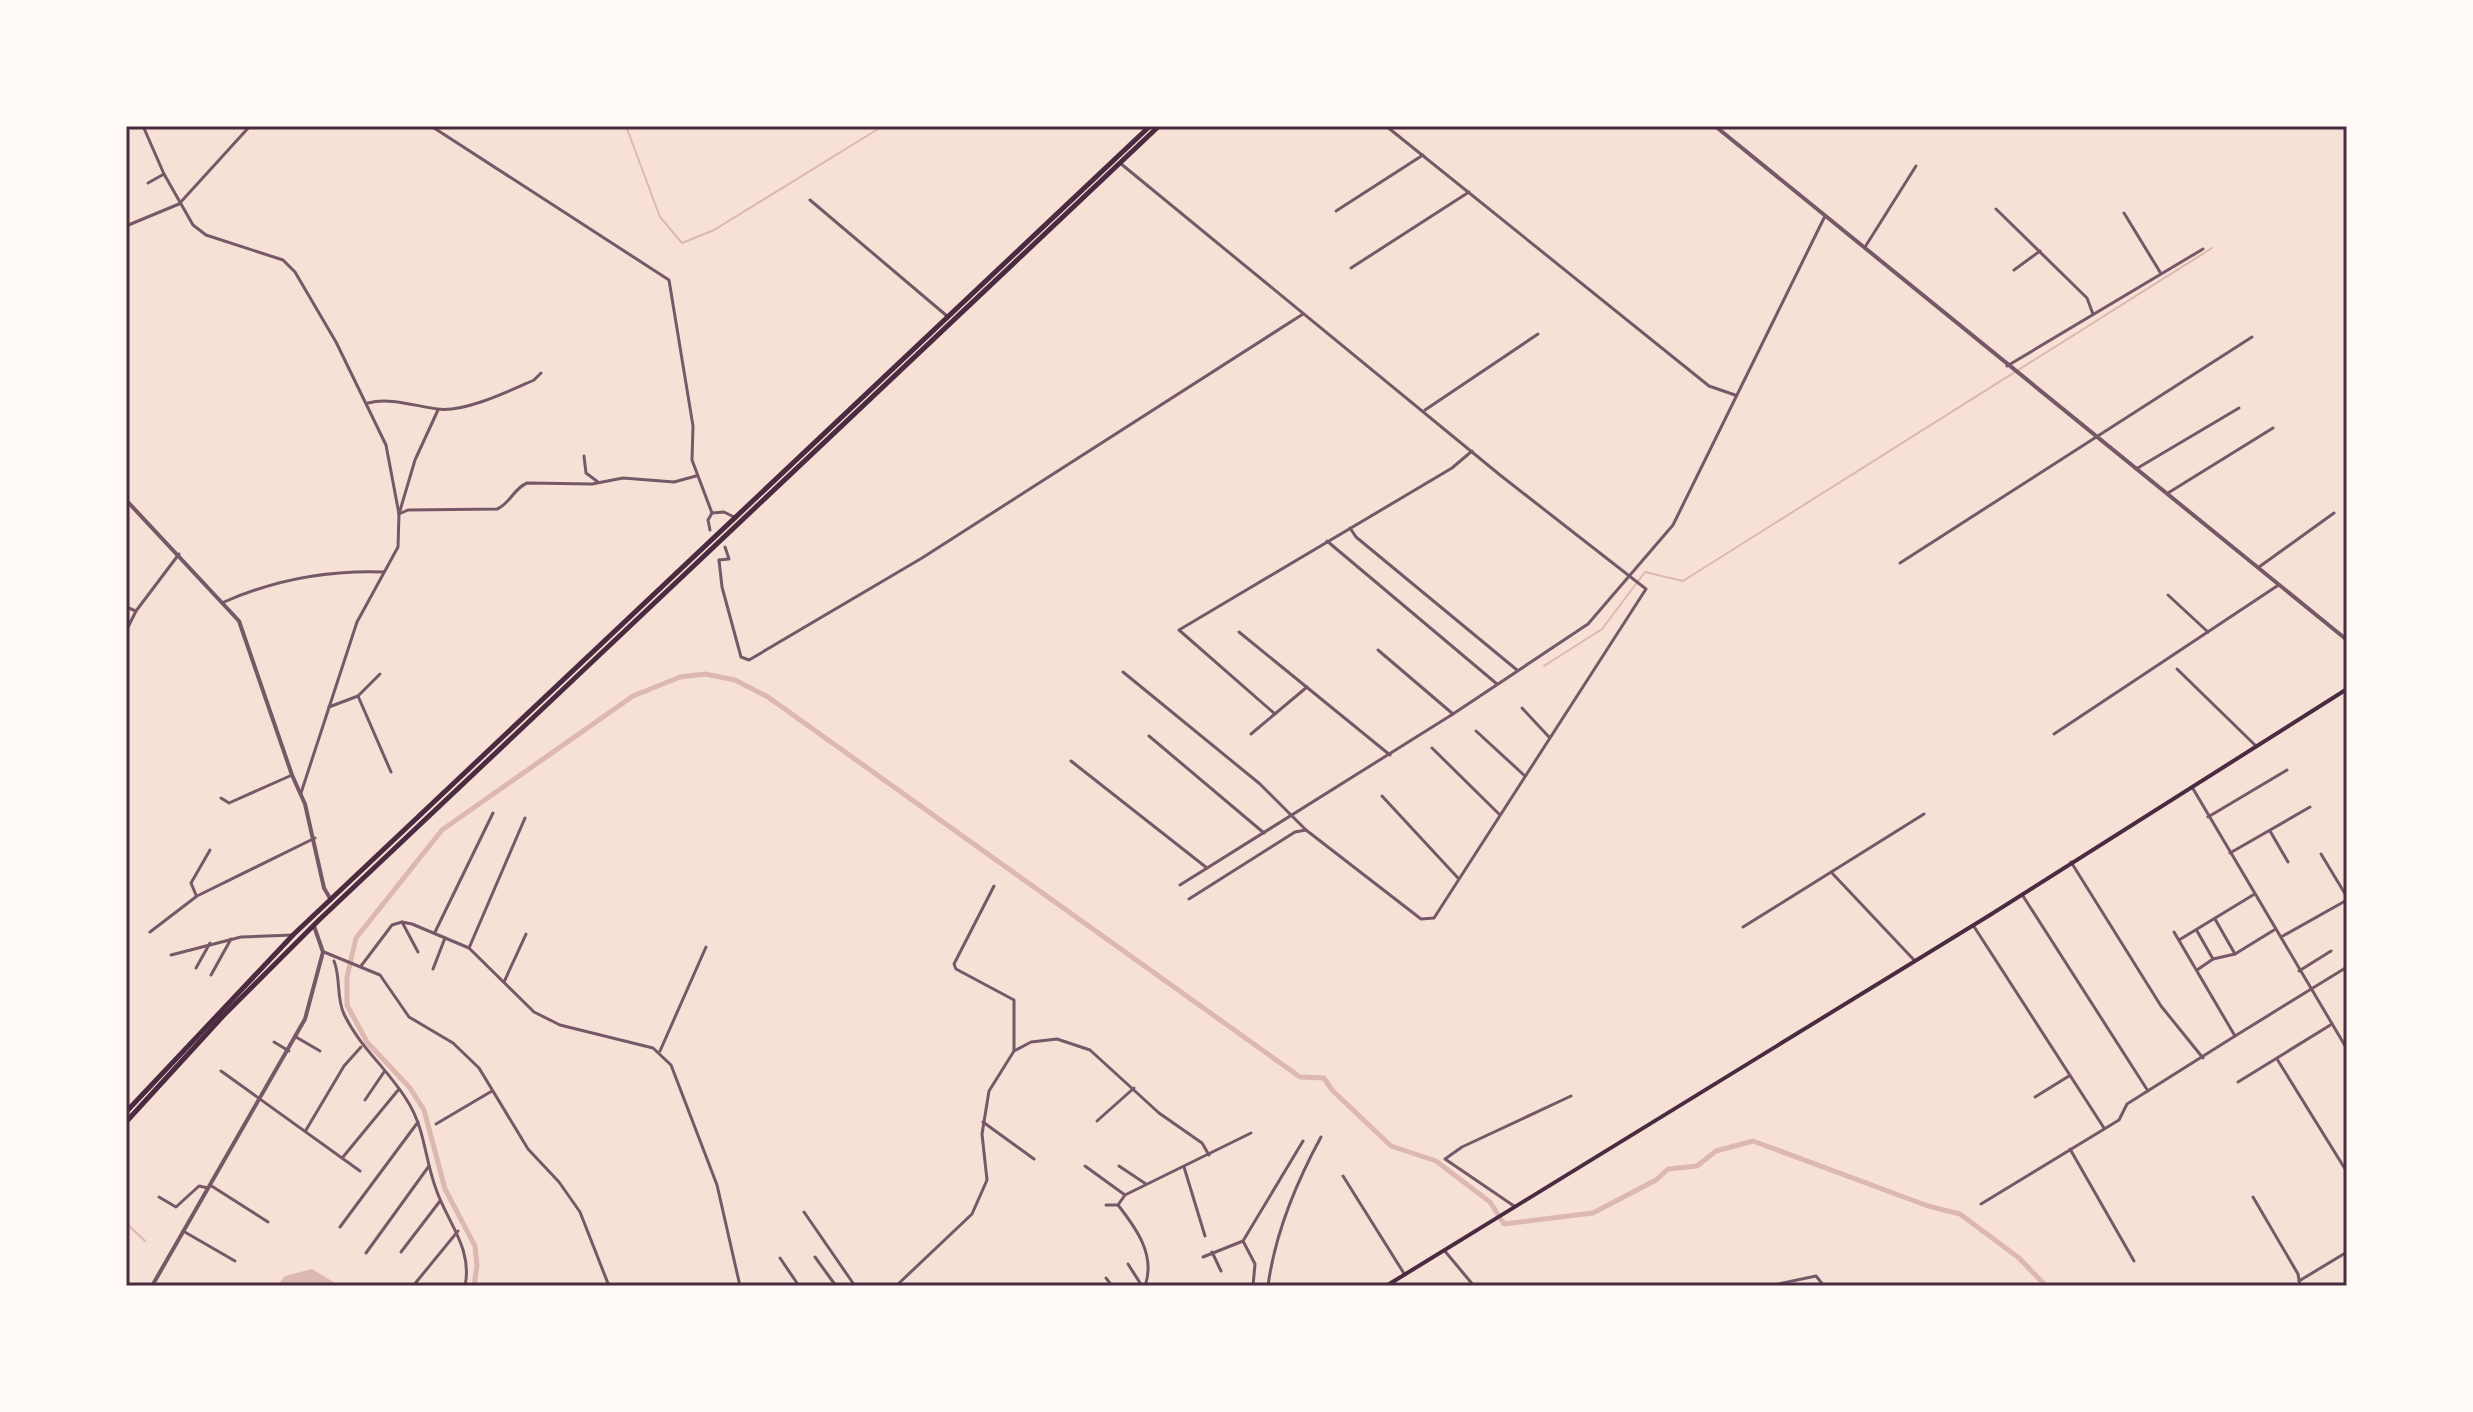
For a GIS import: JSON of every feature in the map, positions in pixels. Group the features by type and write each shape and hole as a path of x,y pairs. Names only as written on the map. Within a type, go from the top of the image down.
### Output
{"highway":[{"path":"126,1112 294,934 1150,126"},
{"path":"126,1122 223,1016 313,926 1159,126"}],"main road":[{"path":"1386,1286 1973,925 2347,689"}],"street":[{"path":"143,126 164,174 176,190 179,204 193,225 206,235 273,256 289,265 336,342 386,445 399,514 398,547 357,622 301,793"},
{"path":"126,226 179,204 250,126"},
{"path":"431,126 669,280 693,426 696,476 712,513"},
{"path":"1386,126 1709,386 1735,395"},
{"path":"1715,126 2347,640"},
{"path":"1336,211 1423,155"},
{"path":"1120,163 1472,451 1645,587 1645,594 1549,737 1434,918 1421,919 1306,830 1294,814 1123,672"},
{"path":"1864,248 1916,166"},
{"path":"148,183 164,174"},
{"path":"1351,268 1469,192"},
{"path":"810,200 947,316"},
{"path":"1996,209 2087,298 2093,315"},
{"path":"2124,213 2160,273"},
{"path":"1180,885 1390,755 1588,624 1673,525 1825,216"},
{"path":"2007,366 2203,249"},
{"path":"2014,270 2040,251"},
{"path":"709,552 719,560 731,624 741,657 749,660 922,558 1303,314"},
{"path":"1423,411 1538,334"},
{"path":"1900,563 2252,337"},
{"path":"368,403 427,405 438,410 478,402 534,380 541,373"},
{"path":"2136,469 2239,408"},
{"path":"399,514 415,460 438,410"},
{"path":"2167,494 2273,428"},
{"path":"1275,714 1179,630 1461,462 1472,451"},
{"path":"584,456 586,473 598,482"},
{"path":"399,514 408,510 497,509 505,506 518,486 527,483 598,482 623,478 674,482 696,476"},
{"path":"126,500 224,602 247,639 292,775 301,793 315,838 324,888 331,900"},
{"path":"712,513 724,512 736,518"},
{"path":"710,530 708,520 712,513"},
{"path":"2258,567 2334,513"},
{"path":"1350,528 1356,537 1517,670"},
{"path":"1327,541 1497,684"},
{"path":"719,560 729,559 725,547"},
{"path":"126,631 136,611 179,554"},
{"path":"224,602 278,582 358,571 385,572"},
{"path":"2054,734 2279,585"},
{"path":"2168,595 2208,632"},
{"path":"126,607 136,611"},
{"path":"1239,632 1390,755"},
{"path":"1378,650 1453,714"},
{"path":"2177,669 2256,746"},
{"path":"329,707 358,696 380,674"},
{"path":"1251,734 1307,687"},
{"path":"358,696 391,772"},
{"path":"1522,708 1549,737"},
{"path":"1476,731 1525,776"},
{"path":"1149,736 1264,833"},
{"path":"1432,748 1500,815"},
{"path":"1071,761 1207,868"},
{"path":"2208,817 2287,770"},
{"path":"221,798 229,803 292,775"},
{"path":"2191,787 2347,1049"},
{"path":"1382,796 1460,879"},
{"path":"2230,853 2310,807"},
{"path":"435,932 493,813"},
{"path":"1743,927 1924,814"},
{"path":"469,948 525,818"},
{"path":"1189,899 1295,832 1306,830"},
{"path":"2269,830 2288,862"},
{"path":"150,932 197,896 315,838"},
{"path":"197,896 191,883 210,850"},
{"path":"2280,938 2347,899 2321,854"},
{"path":"2071,862 2161,1006 2203,1058"},
{"path":"1832,873 1915,961"},
{"path":"896,1286 972,1214 987,1180 982,1155 983,1122 989,1091 1014,1051 1015,1003 1012,997 956,969 954,964 994,886"},
{"path":"2022,893 2148,1091"},
{"path":"2179,940 2253,895"},
{"path":"2215,919 2235,954"},
{"path":"402,922 418,952"},
{"path":"361,966 384,933 402,922 435,932 469,948 519,1000 560,1025 660,1051 671,1065 717,1185 740,1286"},
{"path":"1973,925 2104,1128"},
{"path":"313,926 323,952 333,959 361,966 384,979 409,1017 459,1048 479,1068 528,1149 559,1182 580,1212 609,1286"},
{"path":"2196,930 2213,959"},
{"path":"2197,970 2213,959 2235,954 2275,930"},
{"path":"2174,932 2235,1036"},
{"path":"171,955 231,939 294,934"},
{"path":"504,982 526,934"},
{"path":"433,969 445,938"},
{"path":"211,975 231,939"},
{"path":"196,968 210,943"},
{"path":"660,1051 706,947"},
{"path":"2299,971 2331,951"},
{"path":"152,1286 289,1051 308,1012 323,952"},
{"path":"333,959 341,1007 361,1047 399,1089 418,1122 440,1200 458,1231 466,1266 465,1286"},
{"path":"1981,1204 2119,1120 2127,1104 2347,967"},
{"path":"2238,1082 2332,1024"},
{"path":"296,1037 320,1051"},
{"path":"1014,1051 1047,1039 1078,1043 1099,1056 1165,1118 1202,1143 1209,1155"},
{"path":"274,1042 289,1051"},
{"path":"305,1130 344,1066 361,1047"},
{"path":"2277,1059 2347,1172"},
{"path":"221,1071 263,1098 360,1171"},
{"path":"365,1100 384,1072"},
{"path":"2035,1097 2069,1076"},
{"path":"1097,1121 1134,1088"},
{"path":"343,1157 399,1089"},
{"path":"436,1124 492,1091"},
{"path":"1514,1207 1445,1159 1462,1147 1571,1096"},
{"path":"340,1227 418,1122"},
{"path":"983,1122 1034,1159"},
{"path":"1118,1205 1125,1195 1251,1133"},
{"path":"1268,1286 1277,1240 1303,1170 1321,1137"},
{"path":"1203,1257 1243,1241 1303,1141"},
{"path":"2070,1149 2134,1261"},
{"path":"366,1253 429,1166"},
{"path":"1085,1166 1125,1195"},
{"path":"1119,1166 1147,1185"},
{"path":"1184,1167 1205,1236"},
{"path":"1343,1176 1405,1275"},
{"path":"159,1197 176,1207 199,1186 209,1187 268,1222"},
{"path":"2253,1197 2300,1283 2347,1252"},
{"path":"401,1252 440,1200"},
{"path":"1106,1205 1118,1205"},
{"path":"1118,1205 1145,1247 1149,1269 1143,1286"},
{"path":"804,1212 855,1286"},
{"path":"183,1231 235,1261"},
{"path":"413,1286 458,1231"},
{"path":"1243,1241 1255,1264 1253,1286"},
{"path":"1444,1250 1474,1286"},
{"path":"1212,1252 1221,1271"},
{"path":"815,1257 836,1286"},
{"path":"780,1258 799,1286"},
{"path":"1128,1264 1143,1286"},
{"path":"1769,1286 1816,1276 1824,1286"},
{"path":"1106,1278 1112,1286"}],"shaded area":[{"path":"312,1269 335,1283 367,1286 277,1286 285,1276"}],"waterway":[{"path":"626,126 660,217 682,243 714,230 883,126"},
{"path":"1544,666 1602,629 1645,572 1683,581 2212,248"},
{"path":"474,1286 477,1266 475,1246 445,1189 424,1110 410,1088 367,1042 347,1005 347,977 356,938 442,830 633,696 680,677 705,674 735,680 768,697 1300,1077 1324,1078 1332,1090 1391,1146 1436,1161 1490,1202 1504,1224 1593,1213 1656,1180 1668,1169 1697,1166 1716,1151 1753,1141 1928,1206 1960,1214 2019,1258 2046,1286"},
{"path":"126,1223 145,1241"}]}
